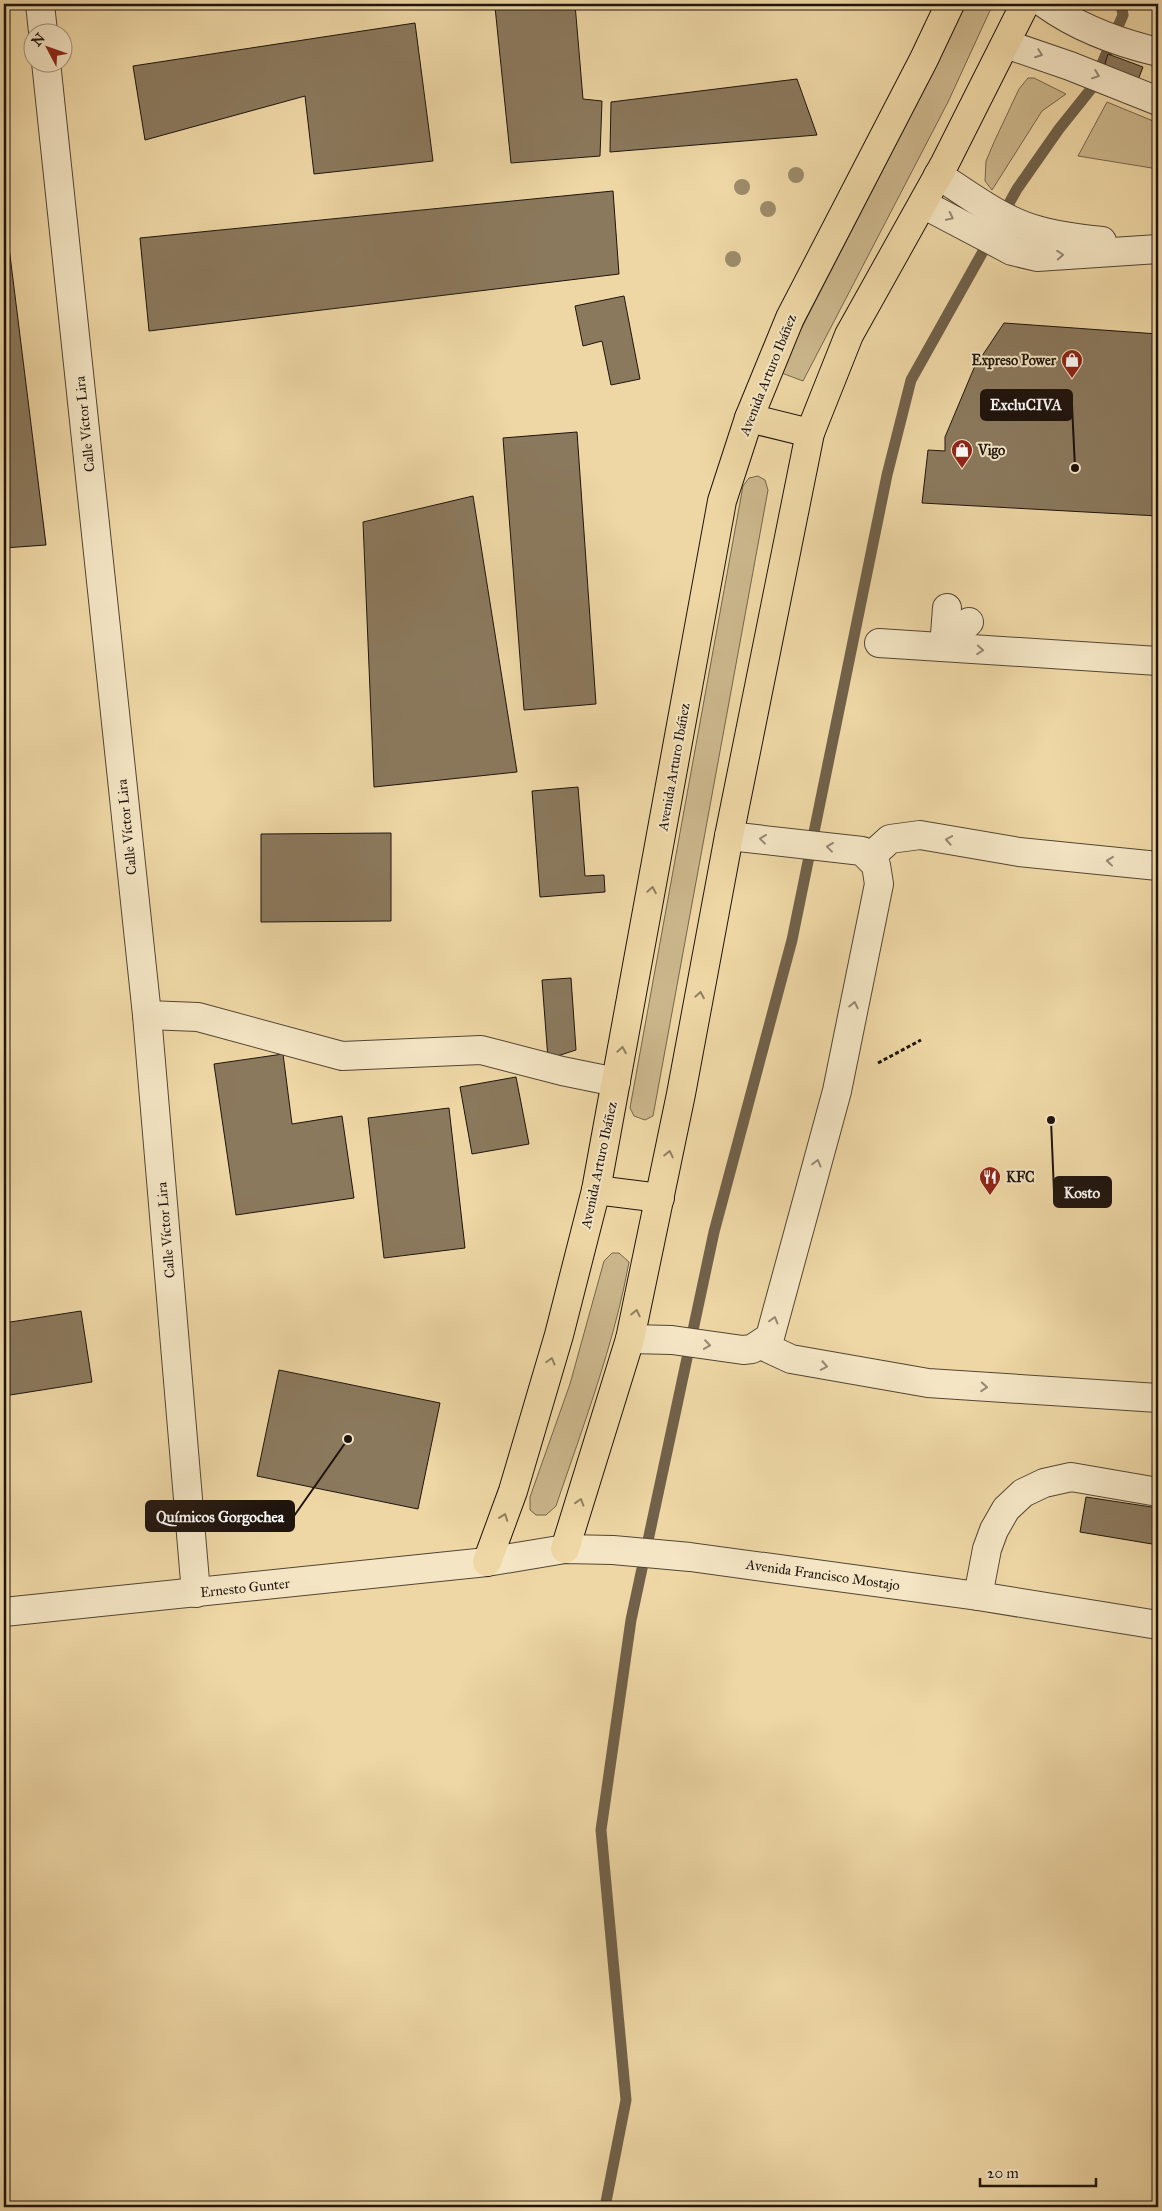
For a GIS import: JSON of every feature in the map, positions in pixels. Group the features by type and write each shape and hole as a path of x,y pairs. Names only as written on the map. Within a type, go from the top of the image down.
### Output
{"main road":[{"name":"Avenida Arturo Ibáñez","path":"487,1562 513,1491 546,1380 596,1190 722,501 749,418 790,318 924,59 950,4"},
{"path":"565,1549 630,1339 683,1085 729,836 810,433 849,335 923,204 1025,4"},
{"path":"749,418 810,433"},
{"path":"596,1190 660,1198"}],"street":[{"path":"40,4 42,22"},
{"path":"1045,4 1055,12 1085,26 1146,49"},
{"path":"1006,44 1121,85 1158,101"},
{"name":"Calle Víctor Lira","path":"47,72 148,1015 196,1593"},
{"path":"938,175 988,207 1026,226 1079,238 1158,249"},
{"path":"923,204 1012,251 1037,257 1158,249"},
{"path":"944,647 958,615"},
{"path":"879,643 1158,661"},
{"path":"866,854 890,839 920,835 1019,852 1158,866"},
{"path":"729,836 798,843 866,854 876,865 879,884 837,1091 770,1337 752,1347"},
{"path":"148,1015 198,1017 342,1056 481,1050 562,1071 616,1082"},
{"path":"630,1339 672,1340 752,1347 791,1359 928,1384 1158,1398"},
{"path":"978,1596 987,1549 994,1530 1006,1509 1024,1493 1044,1483 1071,1477 1158,1492"},
{"name":"Avenida Francisco Mostajo","path":"487,1562 565,1549 613,1550 690,1557 978,1596 1158,1625"},
{"name":"Ernesto Gunter","path":"4,1612 487,1562"}],"path":[{"path":"874,1067 879,1062 921,1040"}],"shaded area":[{"path":"965,4 993,4 948,102 803,381 779,372 924,90"},
{"path":"1028,78 1034,78 1066,94 1042,111 992,190 985,181 986,161 1019,89"},
{"path":"1107,102 1158,123 1158,169 1078,156"},
{"path":"758,476 765,480 768,490 653,1116 645,1120 634,1116 630,1108 743,486 749,478"},
{"path":"612,1253 619,1253 629,1262 615,1324 587,1416 556,1506 546,1515 536,1515 530,1510 530,1497 570,1384 604,1261"}],"building":[{"path":"575,4 583,99 602,101 600,156 511,163 495,7"},
{"path":"415,23 433,161 314,174 305,96 145,140 133,66"},
{"path":"1108,54 1143,67 1138,80 1104,67"},
{"path":"797,79 817,135 610,152 611,102"},
{"path":"613,191 619,274 149,331 140,238"},
{"path":"4,207 46,545 4,548"},
{"path":"624,296 640,379 611,385 602,341 583,346 575,306"},
{"path":"1004,323 1158,334 1158,516 922,503 928,450 945,451 945,437 974,368"},
{"path":"577,432 596,704 524,710 503,438"},
{"path":"473,496 517,772 374,787 363,522"},
{"path":"578,787 585,876 604,875 605,892 540,897 532,791"},
{"path":"391,833 391,921 261,922 261,834"},
{"path":"571,978 576,1050 548,1059 542,980"},
{"path":"283,1054 292,1124 342,1116 354,1198 236,1215 214,1064"},
{"path":"516,1077 529,1144 472,1154 460,1087"},
{"path":"449,1108 465,1248 384,1258 368,1118"},
{"path":"81,1311 92,1382 4,1396 4,1323"},
{"path":"279,1370 440,1403 418,1509 257,1476"},
{"path":"1086,1497 1158,1508 1158,1545 1080,1532"}],"waterway":[{"path":"1002,216 1017,189 1059,129 1091,89 1123,15 1121,4"},
{"path":"605,2207 626,2100 601,1830 631,1620 714,1232 792,940 887,475 911,380 990,239"}],"place":[{"name":"Expreso Power","path":"1072,379"},
{"name":"ExcluCIVA","path":"1075,468"},
{"name":"Vigo","path":"962,469"},
{"name":"Kosto","path":"1051,1120"},
{"name":"KFC","path":"990,1196"},
{"name":"Químicos Gorgochea","path":"348,1439"}]}
